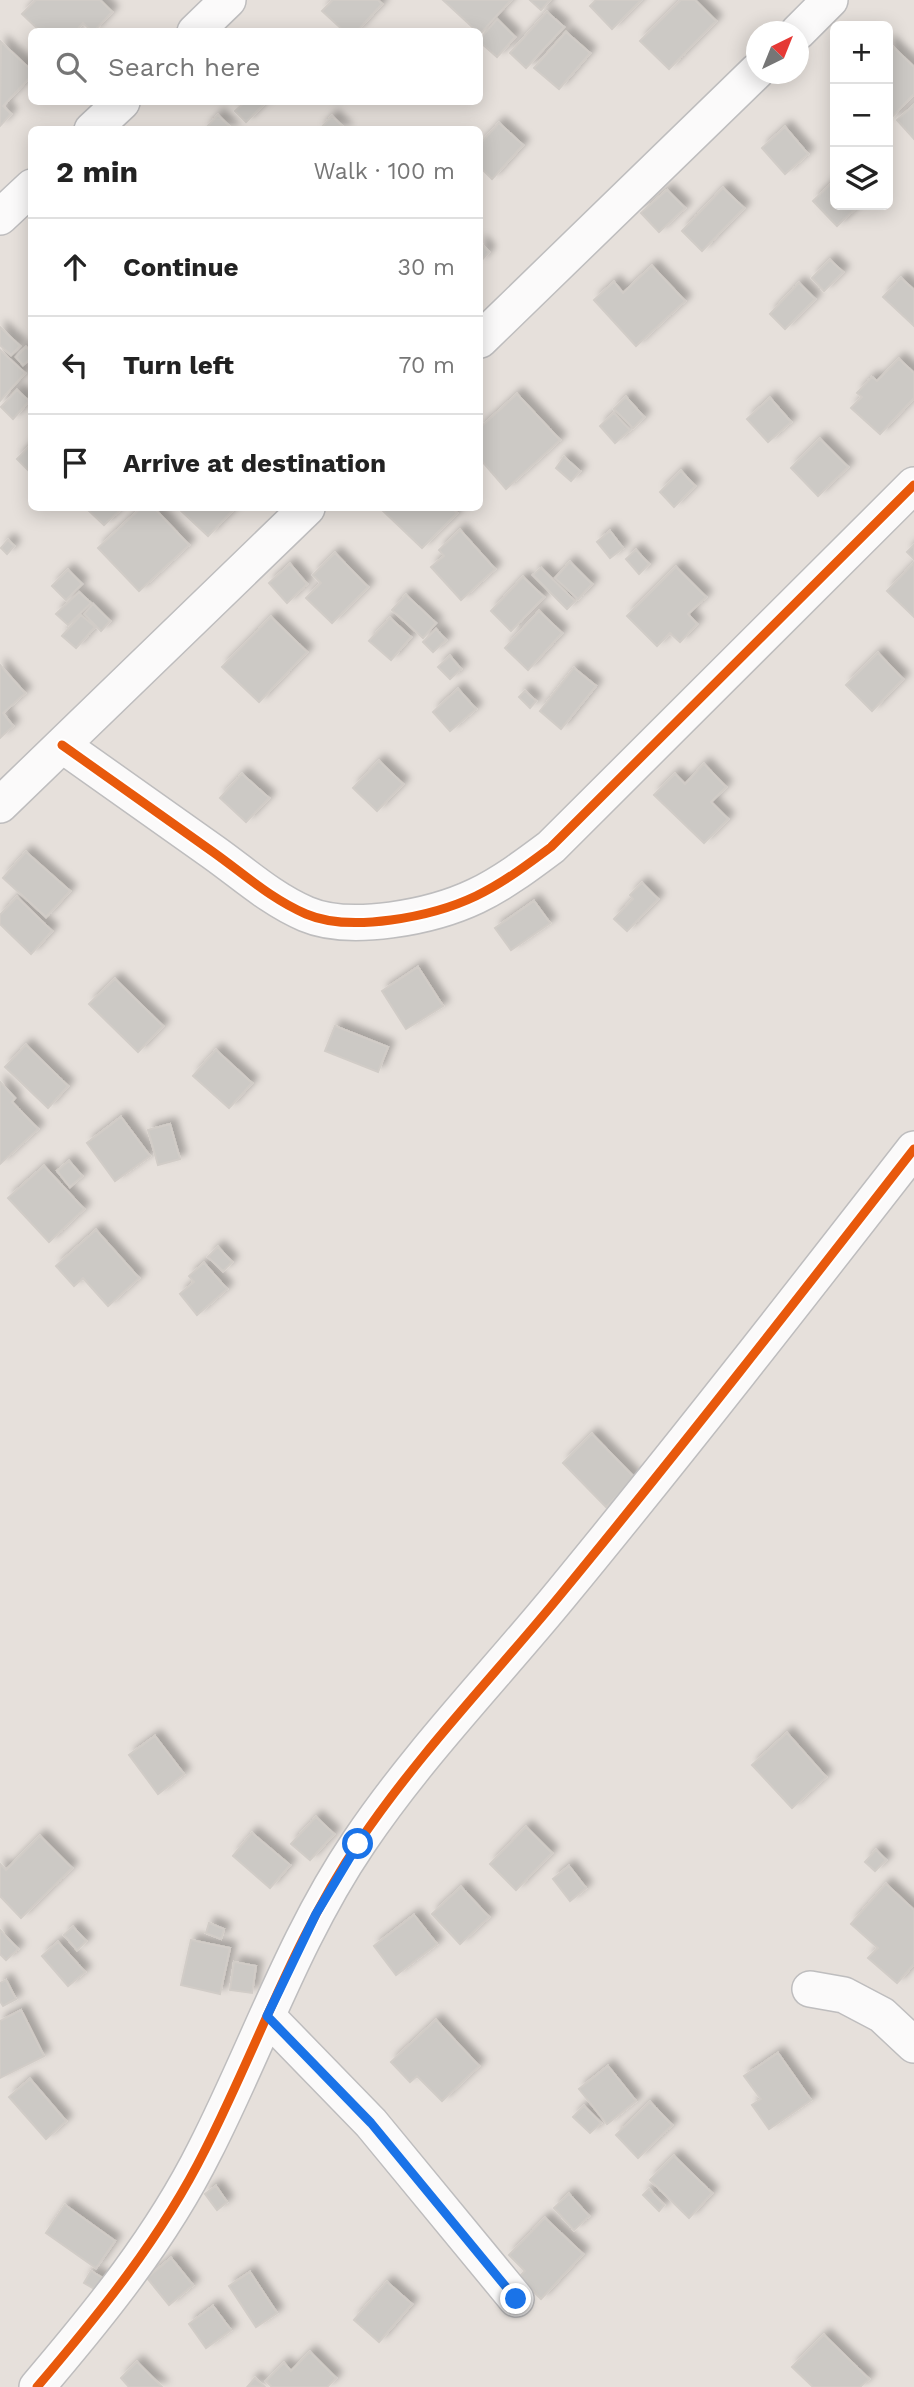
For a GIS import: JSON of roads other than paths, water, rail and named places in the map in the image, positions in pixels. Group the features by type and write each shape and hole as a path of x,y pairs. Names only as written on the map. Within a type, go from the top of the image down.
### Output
{"street":[{"path":"199,28 228,0"},
{"path":"809,21 830,0"},
{"path":"483,337 746,82"},
{"path":"96,126 119,105"},
{"path":"0,217 28,191"},
{"path":"62,745 273,897 308,915 344,924 414,916 474,897 513,875 551,847 914,485"},
{"path":"0,805 304,511"},
{"path":"37,2387 99,2315 151,2243 203,2155 316,1914 358,1844 415,1764 560,1595 731,1383 914,1149"},
{"path":"810,1989 844,1995 883,2015 914,2045"},
{"path":"267,2016 371,2123 516,2299"}]}
